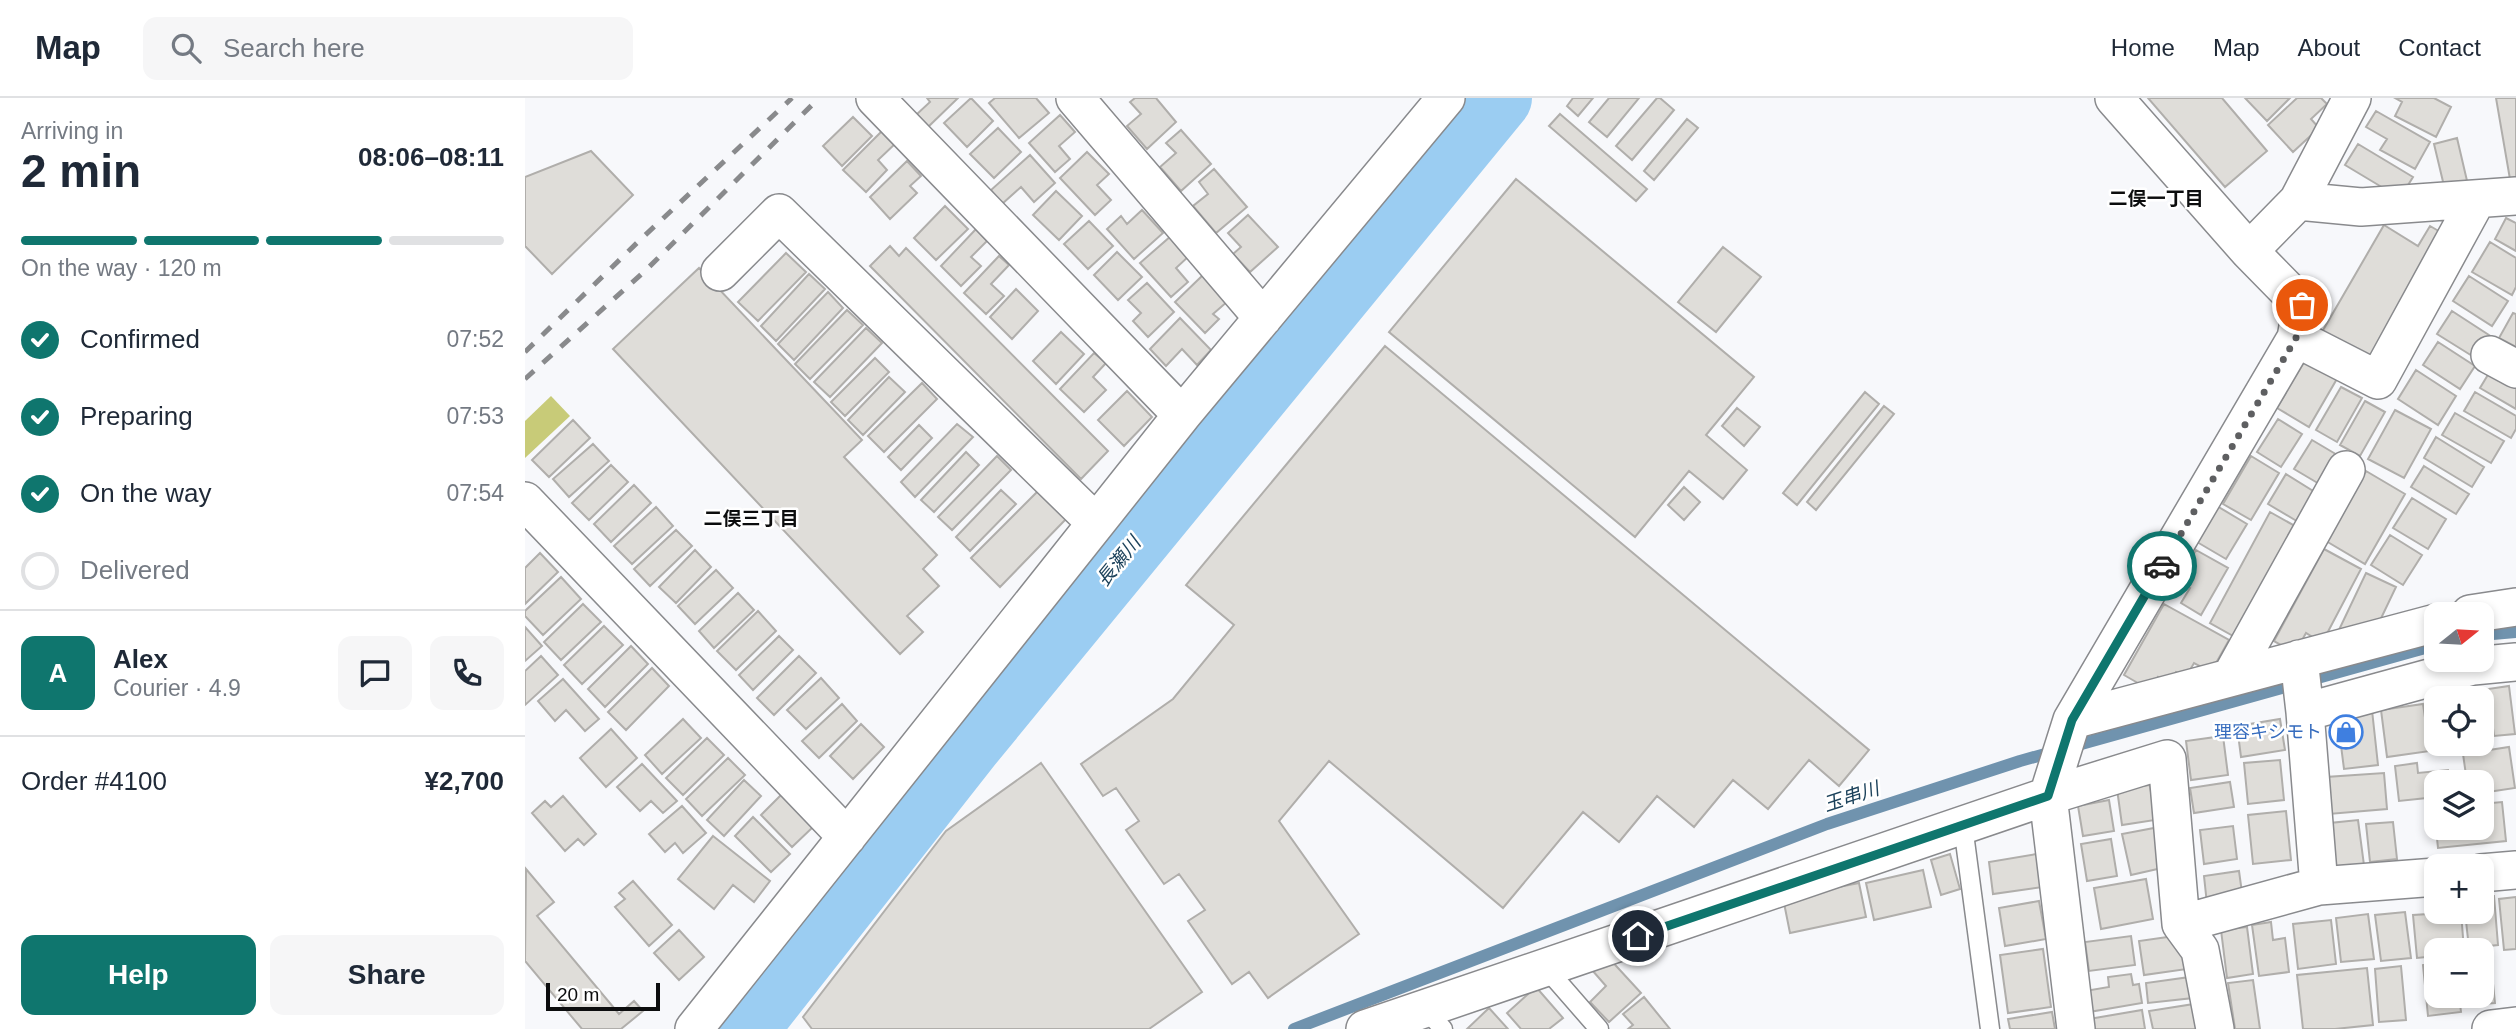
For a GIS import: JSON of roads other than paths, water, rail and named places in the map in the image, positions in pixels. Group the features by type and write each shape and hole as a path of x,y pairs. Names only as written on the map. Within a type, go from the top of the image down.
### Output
{"street":[{"path":"875,98 1182,415"},
{"path":"1075,98 1263,318"},
{"path":"694,1029 1182,415 1446,98"},
{"path":"2076,1029 2048,796 2072,720 2296,338 2302,305 2249,251 2114,98"},
{"path":"2249,251 2298,201 2351,98"},
{"path":"2298,201 2361,206 2516,196"},
{"path":"2296,338 2378,380 2477,199"},
{"path":"720,272 779,214 1096,523"},
{"path":"2231,677 2346,470"},
{"path":"531,519 847,836"},
{"path":"2494,610 2516,607"},
{"path":"2072,720 2424,626"},
{"path":"2299,659 2319,886"},
{"path":"2439,686 2473,666 2516,662"},
{"path":"2305,712 2424,689"},
{"path":"1365,1029 1434,1019 1545,967 2167,758 2181,924 2200,950 2215,1029"},
{"path":"2494,872 2516,870"},
{"path":"2181,924 2319,886 2424,878"},
{"path":"2491,1029 2516,1026"}],"lane":[{"path":"1963,826 1990,1029"},
{"path":"1545,967 1599,1029"}],"waterway":[{"name":"長瀬川","path":"744,1029 968,744 1498,98"},
{"name":"玉串川","path":"2494,634 2516,632"},
{"name":"玉串川","path":"1294,1029 1827,824 2020,761 2424,648"}],"railway":[{"path":"525,352 792,98"},
{"path":"525,379 646,270 819,98"}],"place":[{"name":"理容キシモト","path":"2346,732"}],"district":[{"name":"二俣一丁目","path":"2156,198"},
{"name":"二俣三丁目","path":"751,518"}]}
